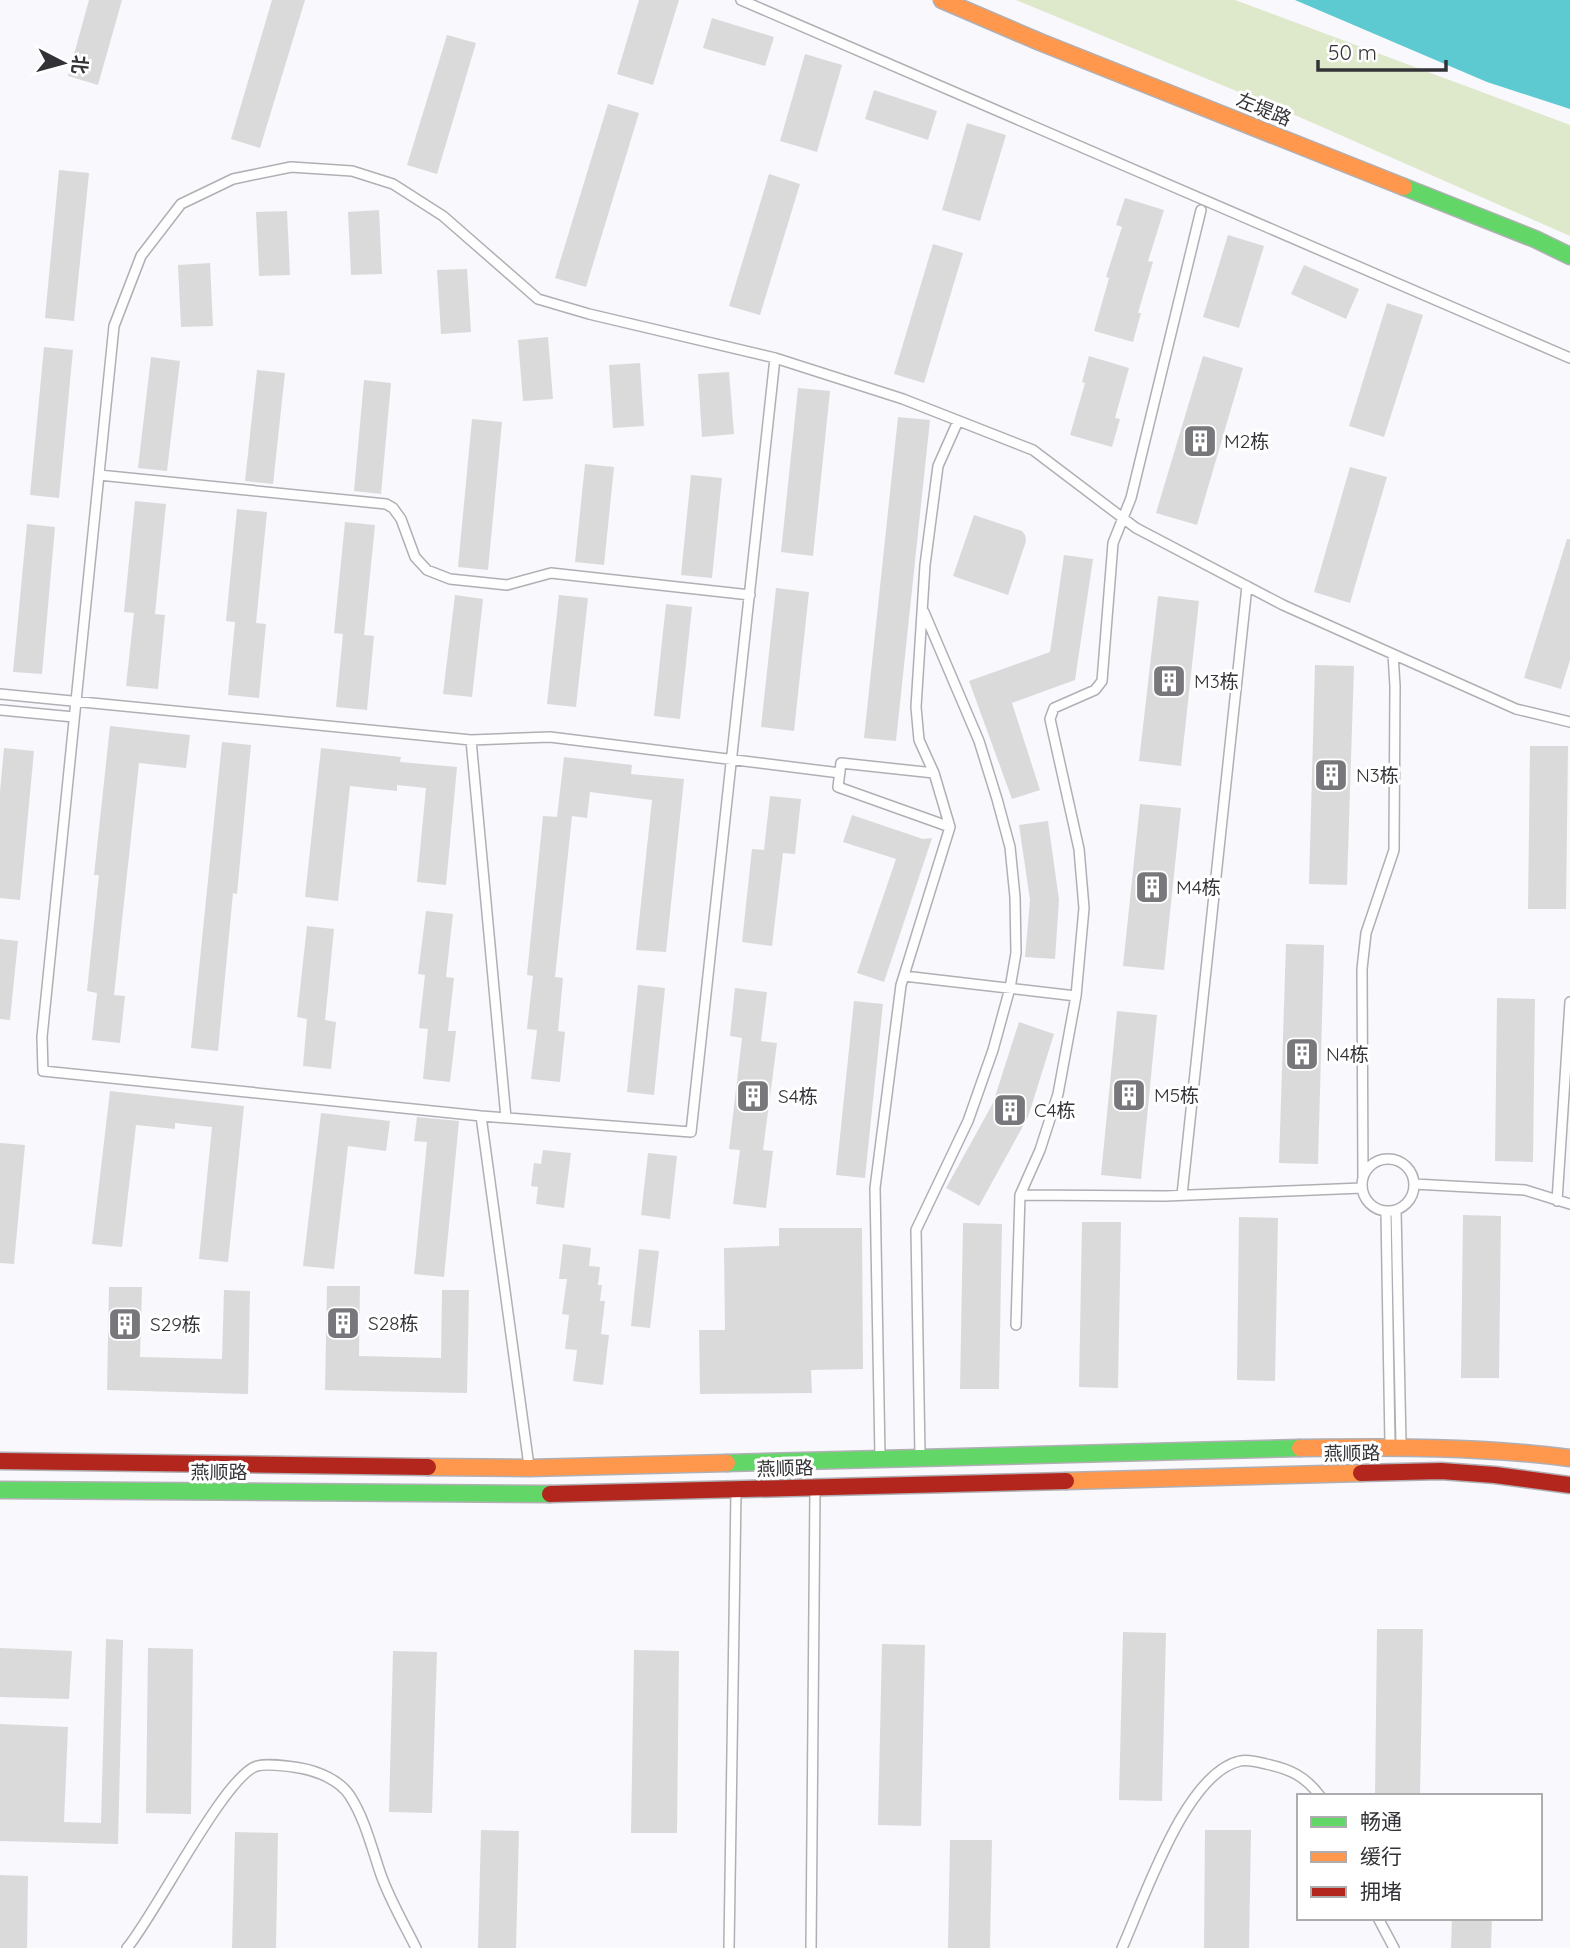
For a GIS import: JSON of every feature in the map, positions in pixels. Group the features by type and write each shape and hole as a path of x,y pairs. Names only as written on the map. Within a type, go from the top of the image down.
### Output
{"main road":[{"name":"左堤路","path":"942,0 1535,239 1570,256"},
{"name":"燕顺路","path":"0,1461 529,1468 1396,1446 1525,1452 1570,1458"},
{"name":"燕顺路","path":"0,1490 527,1495 1441,1471 1570,1485"}],"lane":[{"path":"741,0 1570,358"},
{"path":"775,358 691,1132 481,1116 43,1071 42,1037 114,326 141,256 181,204 233,179 291,167 352,171 393,184 443,216 538,299 589,314 775,358 903,399 1033,450 1136,528 1283,605 1516,709 1570,722"},
{"path":"1016,1325 1020,1195 1040,1150 1058,1094 1076,996 1084,908 1079,849 1050,719 1054,708 1095,690 1102,681 1114,543 1131,498 1201,210"},
{"path":"880,1458 875,1188 904,976 950,827 934,773 919,740 916,708 925,565 937,466 958,421"},
{"path":"99,475 386,505 393,508 401,519 415,557 427,570 450,579 507,585 551,573 750,595"},
{"path":"1182,1195 1247,586"},
{"path":"920,1457 916,1230 968,1121 993,1050 1010,988 1016,953 1015,897 1010,847 979,741 922,608"},
{"path":"1363,1178 1367,1168 1375,1162 1394,1159 1408,1168 1414,1185 1409,1202 1391,1211 1371,1206 1362,1188 1362,969 1366,933 1394,850 1393,654"},
{"path":"0,694 471,740 550,737 840,773"},
{"path":"0,710 74,717"},
{"path":"471,740 506,1118"},
{"path":"934,773 841,763 838,787 950,827"},
{"path":"904,976 1076,996"},
{"path":"1557,1201 1570,1002"},
{"path":"481,1116 529,1468"},
{"path":"1414,1185 1525,1190 1570,1204"},
{"path":"1020,1195 1182,1195 1362,1188"},
{"path":"1391,1211 1396,1446"},
{"path":"811,1948 815,1488"},
{"path":"729,1948 736,1490"},
{"path":"1122,1948 1182,1812 1203,1785 1224,1768 1241,1760 1283,1767 1298,1773 1319,1794"},
{"path":"127,1948 166,1892 237,1779 257,1766 287,1766 313,1770 335,1782 349,1794 362,1821 382,1879 416,1948"},
{"path":"1379,1920 1394,1948"}],"green space":[{"path":"1016,0 1235,0 1570,125 1570,236 1297,116"}],"water":[{"path":"1295,0 1570,0 1570,109 1487,82"}],"building":[{"path":"89,0 122,0 98,85 68,76"},
{"path":"272,0 305,0 260,148 231,139"},
{"path":"639,0 679,0 653,85 617,74"},
{"path":"712,18 774,37 765,66 703,48"},
{"path":"447,35 476,43 437,174 407,165"},
{"path":"805,54 842,65 817,152 780,141"},
{"path":"874,90 937,111 928,140 865,119"},
{"path":"608,104 639,113 586,287 555,278"},
{"path":"967,123 1006,135 980,221 942,210"},
{"path":"59,170 89,173 74,321 45,318"},
{"path":"769,174 800,184 760,315 729,306"},
{"path":"1125,198 1164,210 1148,261 1153,262 1138,313 1141,313 1133,342 1094,331 1109,278 1106,277 1122,227 1116,225"},
{"path":"379,210 382,274 351,275 348,212"},
{"path":"287,211 290,275 259,276 256,212"},
{"path":"1228,235 1264,246 1239,328 1203,317"},
{"path":"933,244 963,253 924,383 894,374"},
{"path":"210,263 213,326 181,327 178,265"},
{"path":"1304,265 1359,289 1346,319 1291,294"},
{"path":"467,269 471,332 441,334 437,270"},
{"path":"1387,303 1423,315 1384,437 1349,426"},
{"path":"548,337 553,399 523,401 518,340"},
{"path":"44,347 73,350 59,498 30,495"},
{"path":"1089,356 1129,368 1115,418 1120,419 1112,447 1070,435 1085,383 1082,382"},
{"name":"M2栋","path":"1203,356 1243,368 1197,525 1156,513"},
{"path":"151,357 180,361 167,471 138,468"},
{"path":"640,363 644,426 613,428 609,365"},
{"path":"257,370 285,373 273,484 245,481"},
{"path":"729,372 734,434 702,437 698,374"},
{"path":"364,380 391,383 381,494 354,491"},
{"path":"798,388 830,391 813,556 781,552"},
{"path":"898,417 930,420 896,741 864,738"},
{"path":"472,419 502,422 488,570 458,567"},
{"path":"585,464 614,467 604,565 575,562"},
{"path":"1350,467 1387,477 1350,603 1314,592"},
{"path":"691,475 722,478 712,578 681,575"},
{"path":"135,501 166,504 155,614 165,615 158,689 126,686 134,613 124,612"},
{"path":"237,509 267,512 256,623 266,624 259,698 228,695 235,622 226,621"},
{"path":"974,515 1022,531 1025,535 1026,541 1008,595 953,576"},
{"path":"345,522 375,525 364,635 374,636 367,710 336,707 343,634 334,633"},
{"path":"27,524 55,527 42,674 13,672"},
{"path":"1567,539 1570,539 1570,660 1561,689 1524,678"},
{"path":"1064,555 1093,559 1075,680 1012,703 1040,790 1012,799 969,681 1050,652"},
{"path":"776,588 809,592 794,731 761,727"},
{"path":"455,595 483,599 472,697 443,694"},
{"path":"559,595 588,598 576,707 547,704"},
{"name":"M3栋","path":"1158,596 1199,601 1181,766 1139,761"},
{"path":"666,604 692,607 680,719 654,716"},
{"name":"N3栋","path":"1315,665 1354,666 1347,885 1309,884"},
{"path":"110,726 190,735 186,768 139,763 114,995 125,996 120,1043 92,1040 97,993 87,991 99,875 94,875"},
{"path":"222,742 251,745 218,1051 191,1048"},
{"path":"1530,746 1568,746 1566,909 1528,909"},
{"path":"4,748 34,751 20,900 0,898 0,792"},
{"path":"321,748 401,757 400,762 457,767 446,885 417,882 426,788 397,785 397,791 350,786 338,901 305,897"},
{"path":"564,757 632,765 631,774 684,779 666,952 636,950 652,800 590,792 587,818 572,816 555,977 563,978 558,1031 565,1032 560,1082 531,1079 537,1030 527,1029 533,976 527,975 543,816 557,817"},
{"path":"770,796 801,799 795,854 783,853 772,946 742,942 752,849 764,850"},
{"name":"M4栋","path":"1140,804 1181,808 1164,970 1123,966"},
{"path":"852,815 923,839 932,838 884,982 857,973 896,859 843,842"},
{"path":"1048,821 1059,900 1055,959 1025,957 1030,900 1019,825"},
{"path":"426,911 453,914 446,977 454,978 448,1031 456,1031 450,1082 423,1079 428,1029 419,1028 425,975 418,974"},
{"path":"307,926 334,929 325,1020 336,1022 331,1069 303,1066 307,1019 297,1017"},
{"path":"0,939 18,941 10,1020 0,1019"},
{"name":"N4栋","path":"1286,944 1324,945 1318,1164 1279,1163"},
{"path":"638,985 665,988 654,1095 627,1092"},
{"name":"S4栋","path":"735,988 767,992 761,1041 777,1043 763,1150 773,1151 766,1208 733,1204 740,1150 729,1149 742,1038 730,1036"},
{"path":"1497,998 1535,999 1533,1162 1495,1161"},
{"path":"854,1001 883,1004 865,1178 836,1175"},
{"name":"M5栋","path":"1117,1011 1157,1015 1141,1179 1101,1175"},
{"name":"C4栋","path":"1019,1022 1054,1034 1028,1117 979,1206 946,1188 993,1103"},
{"path":"110,1091 244,1106 228,1262 199,1259 212,1127 175,1123 175,1129 136,1125 122,1247 92,1244"},
{"path":"321,1113 390,1121 386,1151 348,1146 334,1269 303,1266"},
{"path":"417,1117 459,1121 444,1277 414,1274 427,1142 414,1141"},
{"path":"0,1143 25,1145 14,1264 0,1263"},
{"path":"543,1150 571,1153 564,1208 536,1204 538,1187 531,1186 534,1163 541,1164"},
{"path":"648,1153 677,1156 670,1219 641,1215"},
{"path":"1463,1215 1501,1216 1499,1378 1461,1378"},
{"path":"1239,1217 1278,1218 1275,1381 1237,1380"},
{"path":"1082,1222 1121,1222 1118,1388 1079,1387"},
{"path":"963,1223 1002,1224 999,1389 960,1389"},
{"path":"779,1228 862,1228 863,1369 811,1370 812,1393 700,1394 699,1330 725,1330 724,1248 779,1246"},
{"path":"563,1244 591,1248 589,1266 600,1267 600,1301 605,1301 601,1334 609,1335 603,1385 573,1381 577,1350 565,1349 569,1315 562,1314 567,1279 559,1279"},
{"path":"639,1249 659,1251 650,1328 631,1326"},
{"name":"S28栋","path":"327,1286 360,1286 359,1356 441,1358 442,1290 469,1290 467,1393 325,1390"},
{"name":"S29栋","path":"109,1287 142,1287 140,1357 222,1359 224,1290 250,1291 248,1394 107,1390"},
{"path":"1377,1629 1423,1629 1420,1794 1375,1794"},
{"path":"1123,1632 1166,1633 1162,1801 1119,1800"},
{"path":"106,1639 123,1640 118,1844 0,1841 0,1724 68,1727 64,1822 101,1823"},
{"path":"882,1644 925,1645 921,1826 878,1825"},
{"path":"0,1648 72,1651 69,1699 0,1697"},
{"path":"148,1648 193,1649 191,1814 146,1813"},
{"path":"634,1650 679,1651 677,1833 631,1833"},
{"path":"393,1651 437,1652 432,1813 389,1812"},
{"path":"481,1830 519,1831 516,1948 478,1948"},
{"path":"1205,1830 1251,1830 1249,1948 1204,1948"},
{"path":"235,1832 278,1833 276,1948 232,1948"},
{"path":"950,1840 992,1840 990,1948 948,1948"},
{"path":"0,1875 28,1876 27,1948 0,1948"},
{"path":"1452,1920 1492,1920 1491,1948 1451,1948"}],"traffic: fast":[{"path":"1404,187 1535,239 1570,256"},
{"path":"727,1463 1300,1448"},
{"path":"0,1490 550,1494"}],"traffic: slow":[{"path":"942,0 1040,42 1404,187"},
{"path":"1300,1448 1468,1449 1570,1458"},
{"path":"428,1467 529,1468 727,1463"},
{"path":"1066,1481 1361,1473"}],"traffic: jam":[{"path":"0,1461 428,1467"},
{"path":"1361,1473 1441,1471 1570,1485"},
{"path":"550,1494 1066,1481"}],"place":[{"name":"M2栋","path":"1200,441"},
{"name":"M3栋","path":"1169,681"},
{"name":"N3栋","path":"1331,775"},
{"name":"M4栋","path":"1152,887"},
{"name":"N4栋","path":"1302,1054"},
{"name":"M5栋","path":"1129,1095"},
{"name":"S4栋","path":"753,1096"},
{"name":"C4栋","path":"1010,1110"},
{"name":"S28栋","path":"343,1323"},
{"name":"S29栋","path":"125,1324"}]}
